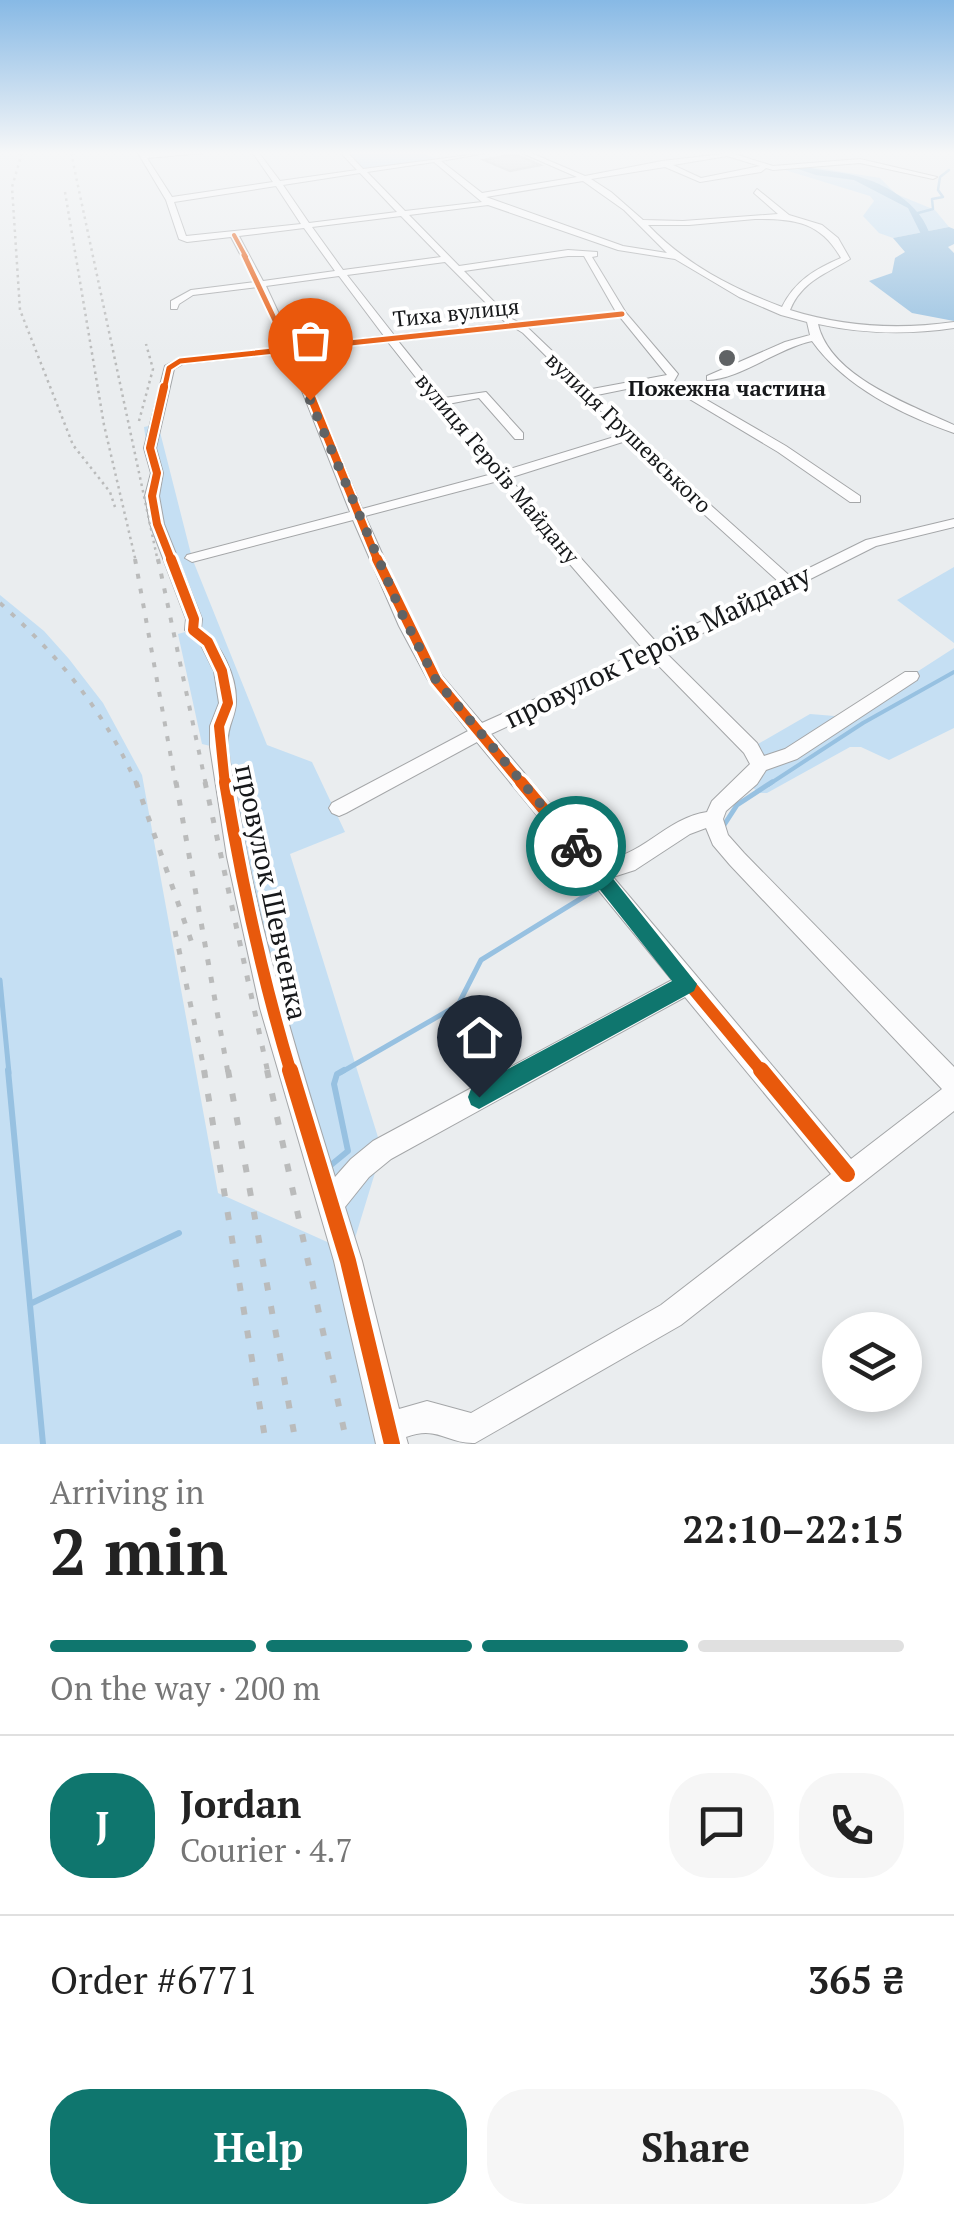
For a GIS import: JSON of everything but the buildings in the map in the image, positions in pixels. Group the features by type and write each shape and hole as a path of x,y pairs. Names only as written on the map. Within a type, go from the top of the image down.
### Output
{"street":[{"path":"177,220 182,237 196,240 353,220"},
{"name":"вулиця Героїв Майдану","path":"305,220 392,339 502,474 653,652 751,748 760,765"},
{"name":"вулиця Грушевського","path":"408,220 517,326 526,330 701,504 789,583"},
{"path":"539,220 633,251 677,257"},
{"path":"642,222 732,220"},
{"path":"784,314 790,297 813,273 846,257 836,241 816,226 799,220"},
{"path":"642,222 677,257 738,294 784,314 812,321 910,331 954,325"},
{"path":"234,236 261,284 423,658 478,734 596,868 687,984 848,1174"},
{"path":"457,270 586,253 620,256 633,251"},
{"path":"586,253 622,314 673,374 589,393"},
{"path":"174,307 174,303 192,294 446,259"},
{"name":"Тиха вулиця","path":"176,362 622,314"},
{"path":"812,321 822,350 847,374 954,429"},
{"path":"937,328 954,338"},
{"path":"711,378 746,366 790,343 815,337"},
{"name":"провулок Шевченка","path":"176,362 170,368 150,448 157,473 152,492 157,524 194,619 192,630 208,642 222,671 228,703 219,726 219,747 237,858 271,1008 330,1204 390,1436"},
{"path":"666,378 855,499"},
{"path":"442,402 482,394 519,436"},
{"path":"192,558 502,474 632,434"},
{"name":"провулок Героїв Майдану","path":"339,808 478,734 871,544 954,523"},
{"path":"911,676 791,754 760,765 719,806 713,819 720,839 737,859 954,1084"},
{"path":"596,868 621,867 696,821 713,819"},
{"path":"330,1204 360,1168 382,1150 687,984"},
{"path":"390,1436 428,1414 445,1417 464,1429 475,1428 671,1315 954,1095"}],"shaded area":[{"path":"867,220 944,220 949,227 893,238 879,233"},
{"path":"954,229 954,244 948,247 954,253 954,321 912,313 869,281 892,273 895,258 905,252 893,238"},
{"path":"158,424 192,558 267,745 312,762 345,832 290,854 382,1150 348,1261 391,1444 0,1444 0,595 44,631 69,659 103,703 142,775 218,1193 343,1249 219,748 202,744 178,634 192,630 152,488 144,427"},
{"path":"954,567 954,643 897,600"},
{"path":"954,648 954,728 889,760 861,747 850,747 767,793 760,793 746,783 757,772 751,748 810,714 847,717"}],"waterway":[{"path":"919,220 927,236 929,257"},
{"path":"768,785 863,723 954,672"},
{"path":"724,825 737,805 772,782"},
{"path":"340,1073 458,1005 481,960 598,888"},
{"path":"0,980 9,1073"},
{"path":"8,1070 43,1444"},
{"path":"331,1165 348,1151 334,1084 337,1074 344,1070"},
{"path":"32,1303 179,1233"}],"railway":[{"path":"14,220 20,310 73,445 110,492 115,507"},
{"path":"70,220 104,425 136,562"},
{"path":"85,220 158,562"},
{"path":"139,421 153,369 146,344"},
{"path":"135,559 176,785"},
{"path":"158,559 206,785"},
{"path":"0,603 79,686 137,785"},
{"path":"136,782 194,949"},
{"path":"176,782 228,1073"},
{"path":"205,782 268,1073"},
{"path":"175,931 205,1073"},
{"path":"204,1070 266,1444"},
{"path":"228,1070 296,1444"},
{"path":"267,1070 347,1444"}],"cycle path":[{"path":"234,235 289,344 381,571 436,680 847,1174"},
{"path":"392,1444 348,1261 271,1008 237,857 219,747 219,726 228,703 222,671 208,642 193,630 194,619 157,524 152,496 157,473 150,448 169,368 180,361 622,314"}],"way so far":[{"path":"310,400 402,614 436,680 576,846"}],"place":[{"name":"Пожежна частина","path":"727,358"}],"route":[{"path":"479,1097 687,984 576,846"}]}
